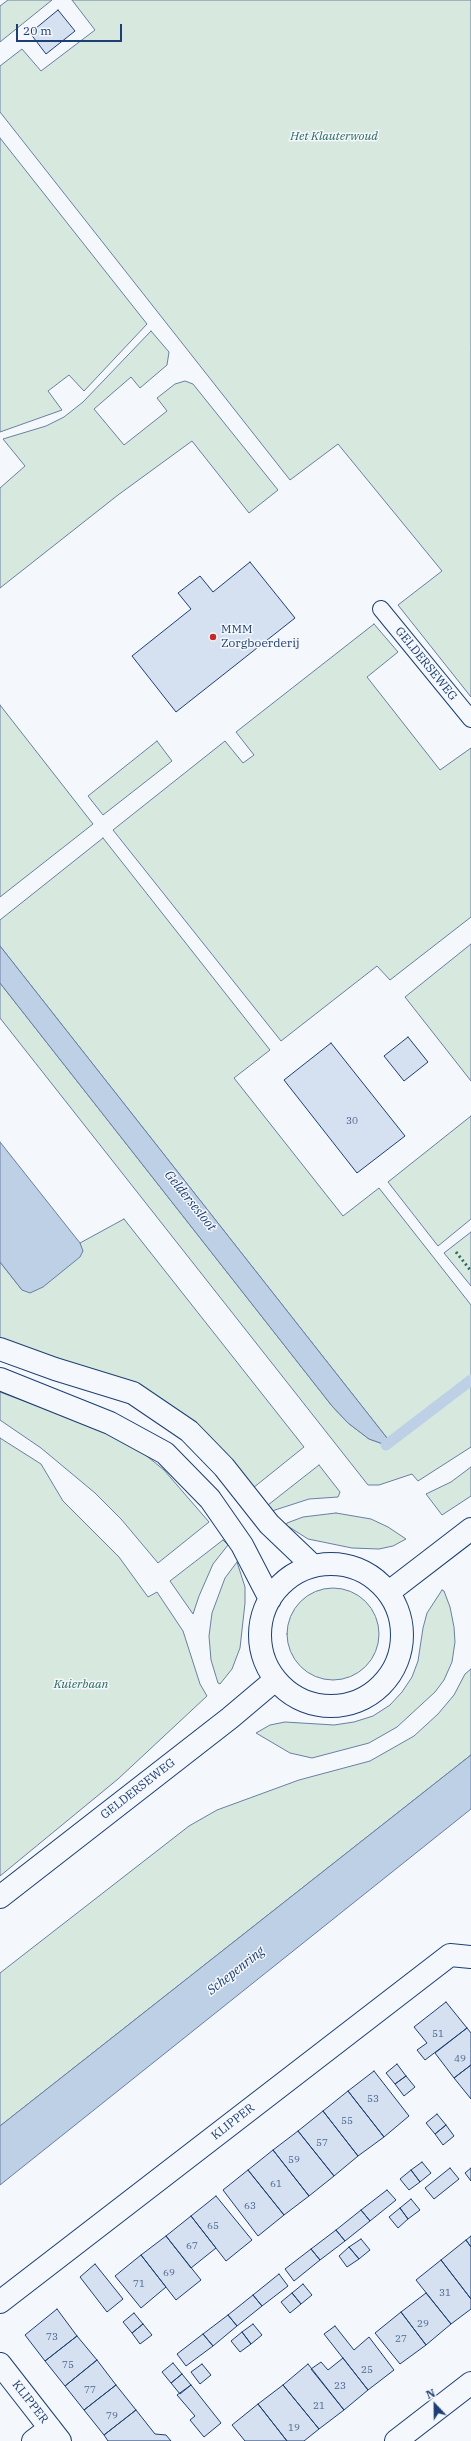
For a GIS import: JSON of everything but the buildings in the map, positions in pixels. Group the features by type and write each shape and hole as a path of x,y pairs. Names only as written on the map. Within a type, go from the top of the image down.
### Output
{"street":[{"path":"0,1349 55,1369 133,1393 189,1431 224,1467 269,1524 313,1566"},
{"path":"0,1379 110,1423 165,1453 210,1499 242,1544 270,1599"},
{"path":"389,1592 471,1529"},
{"path":"334,1564 355,1568 374,1578 389,1592 401,1618 403,1645 394,1671 376,1692 351,1705 323,1706 296,1698 275,1680 266,1666 261,1649 260,1632 263,1615 270,1599 288,1579 313,1566 334,1564"},
{"name":"GELDERSEWEG","path":"0,1897 230,1718 275,1680"},
{"name":"KLIPPER","path":"0,2302 450,1955 471,1957"},
{"name":"KLIPPER","path":"0,2364 48,2437"},
{"path":"396,2441 471,2383"}],"lane":[{"name":"GELDERSEWEG","path":"381,609 471,719"}],"green space":[{"path":"8,0 52,0 0,42 0,6"},
{"name":"Het Klauterwoud","path":"72,0 471,0 471,697 398,605 442,571 338,444 290,480 0,112 0,66 22,49 41,71 95,30"},
{"path":"0,138 147,324 84,391 69,375 48,391 62,410 0,432"},
{"path":"151,331 169,352 167,365 140,388 131,377 94,409 124,445 167,411 157,398 175,384 185,381 193,384 278,490 249,513 192,441 118,495 0,588 0,488 25,466 3,439 46,426 64,417 83,402"},
{"path":"374,624 398,652 367,677 440,770 471,748 471,917 390,980 377,966 281,1041 113,830 225,741 243,763 254,755 236,732"},
{"path":"0,705 93,824 0,897"},
{"path":"157,741 172,761 103,815 88,796"},
{"path":"103,838 270,1050 234,1078 343,1216 379,1188 471,1305 471,1447 418,1481 412,1474 379,1485 368,1485 0,1018 0,983 332,1406 348,1423 369,1439 386,1445 387,1438 0,946 0,920"},
{"path":"471,944 471,1081 405,997"},
{"path":"471,1116 471,1219 438,1246 388,1182"},
{"path":"124,1219 304,1447 253,1488 214,1445 0,1339 0,1262 22,1290 82,1251 80,1243"},
{"path":"471,1232 471,1286 444,1253"},
{"path":"0,1392 107,1432 143,1453 164,1470 209,1522 158,1563 121,1519 95,1493 41,1448 0,1420"},
{"name":"Kuierbaan","path":"0,1438 41,1464 63,1501 119,1557 148,1597 157,1592 183,1631 200,1684 207,1696 118,1779 0,1876"},
{"path":"319,1465 340,1492 338,1497 309,1499 272,1511 268,1505"},
{"path":"471,1467 471,1496 442,1515 426,1494 451,1482"},
{"path":"336,1513 371,1519 388,1527 406,1539 393,1546 379,1549 352,1548 308,1539 286,1525 287,1523 303,1517"},
{"path":"223,1540 228,1545 213,1564 193,1614 170,1581"},
{"path":"237,1562 245,1587 245,1603 240,1648 232,1669 220,1684 218,1683 211,1660 209,1636 212,1613 225,1578"},
{"path":"333,1588 350,1592 365,1602 375,1617 379,1634 375,1651 365,1666 350,1676 333,1680 316,1676 301,1666 291,1651 287,1634 291,1617 301,1602 316,1592"},
{"path":"442,1590 444,1591 450,1607 454,1627 455,1642 452,1662 444,1680 435,1692 397,1727 369,1743 312,1758 290,1753 256,1733 270,1725 285,1722 334,1725 354,1722 373,1716 390,1705 402,1692 412,1677 418,1661 427,1613"},
{"path":"471,1669 471,1755 0,2126 0,1973 189,1826 217,1810 299,1780 370,1761 414,1736 438,1714 454,1695 465,1674"}],"water":[{"name":"Geldersesloot","path":"0,946 387,1438 388,1441 386,1445 369,1439 348,1423 332,1406 0,983"},
{"path":"0,1142 80,1243 83,1251 80,1257 43,1287 30,1293 22,1290 0,1262"},
{"name":"Schepenring","path":"471,1755 471,1809 0,2185 0,2126"}],"waterway":[{"path":"386,1445 471,1380"}],"hedge":[{"path":"456,1252 471,1271"}],"place":[{"name":"MMM Zorgboerderij","path":"213,637"}]}
